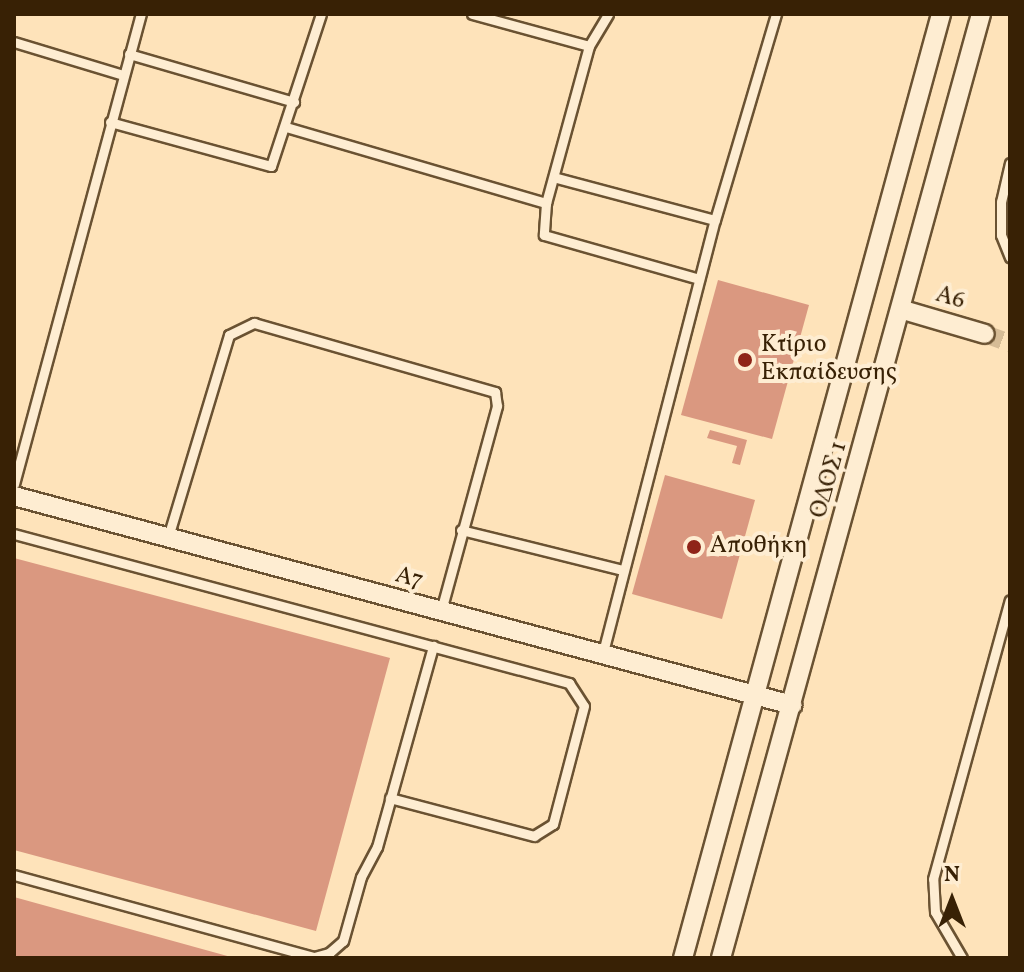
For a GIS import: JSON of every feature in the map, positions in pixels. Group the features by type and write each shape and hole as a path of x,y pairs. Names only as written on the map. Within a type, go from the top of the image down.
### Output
{"street":[{"name":"ΟΔΟΣ 1","path":"683,958 941,14"},
{"name":"ΟΔΟΣ 1","path":"721,958 903,310 981,14"},
{"name":"Α6","path":"903,310 985,334"},
{"name":"Α7","path":"14,496 792,705"}],"lane":[{"path":"14,484 141,14"},
{"path":"110,122 263,167 277,159 321,14"},
{"path":"472,14 589,46"},
{"path":"608,14 589,46 557,178 546,203 544,235 699,279"},
{"path":"602,656 699,279 776,14"},
{"path":"14,42 123,75"},
{"path":"129,54 294,102"},
{"path":"286,127 546,203"},
{"path":"1010,163 1001,202 1001,235 1010,257"},
{"path":"557,178 715,220"},
{"path":"168,537 229,335 254,323 495,392 497,406 441,612"},
{"path":"461,530 623,570"},
{"path":"14,534 569,683 584,706 553,824 534,836 390,798"},
{"path":"962,958 935,912 933,879 1010,600"},
{"path":"14,875 314,957 343,941 390,798 433,646"}],"building":[{"name":"Κτίριο Εκπαίδευσης","path":"718,280 809,305 772,439 681,415"},
{"path":"710,430 747,440 740,465 732,463 737,446 707,438"},
{"name":"Αποθήκη","path":"665,475 755,500 722,619 632,594"},
{"path":"14,558 390,658 316,931 14,850"},
{"path":"14,897 231,957 14,958"}],"tunnel":[{"path":"985,334 1010,343"}],"place":[{"name":"Κτίριο Εκπαίδευσης","path":"745,360"},
{"name":"Αποθήκη","path":"694,547"}]}
